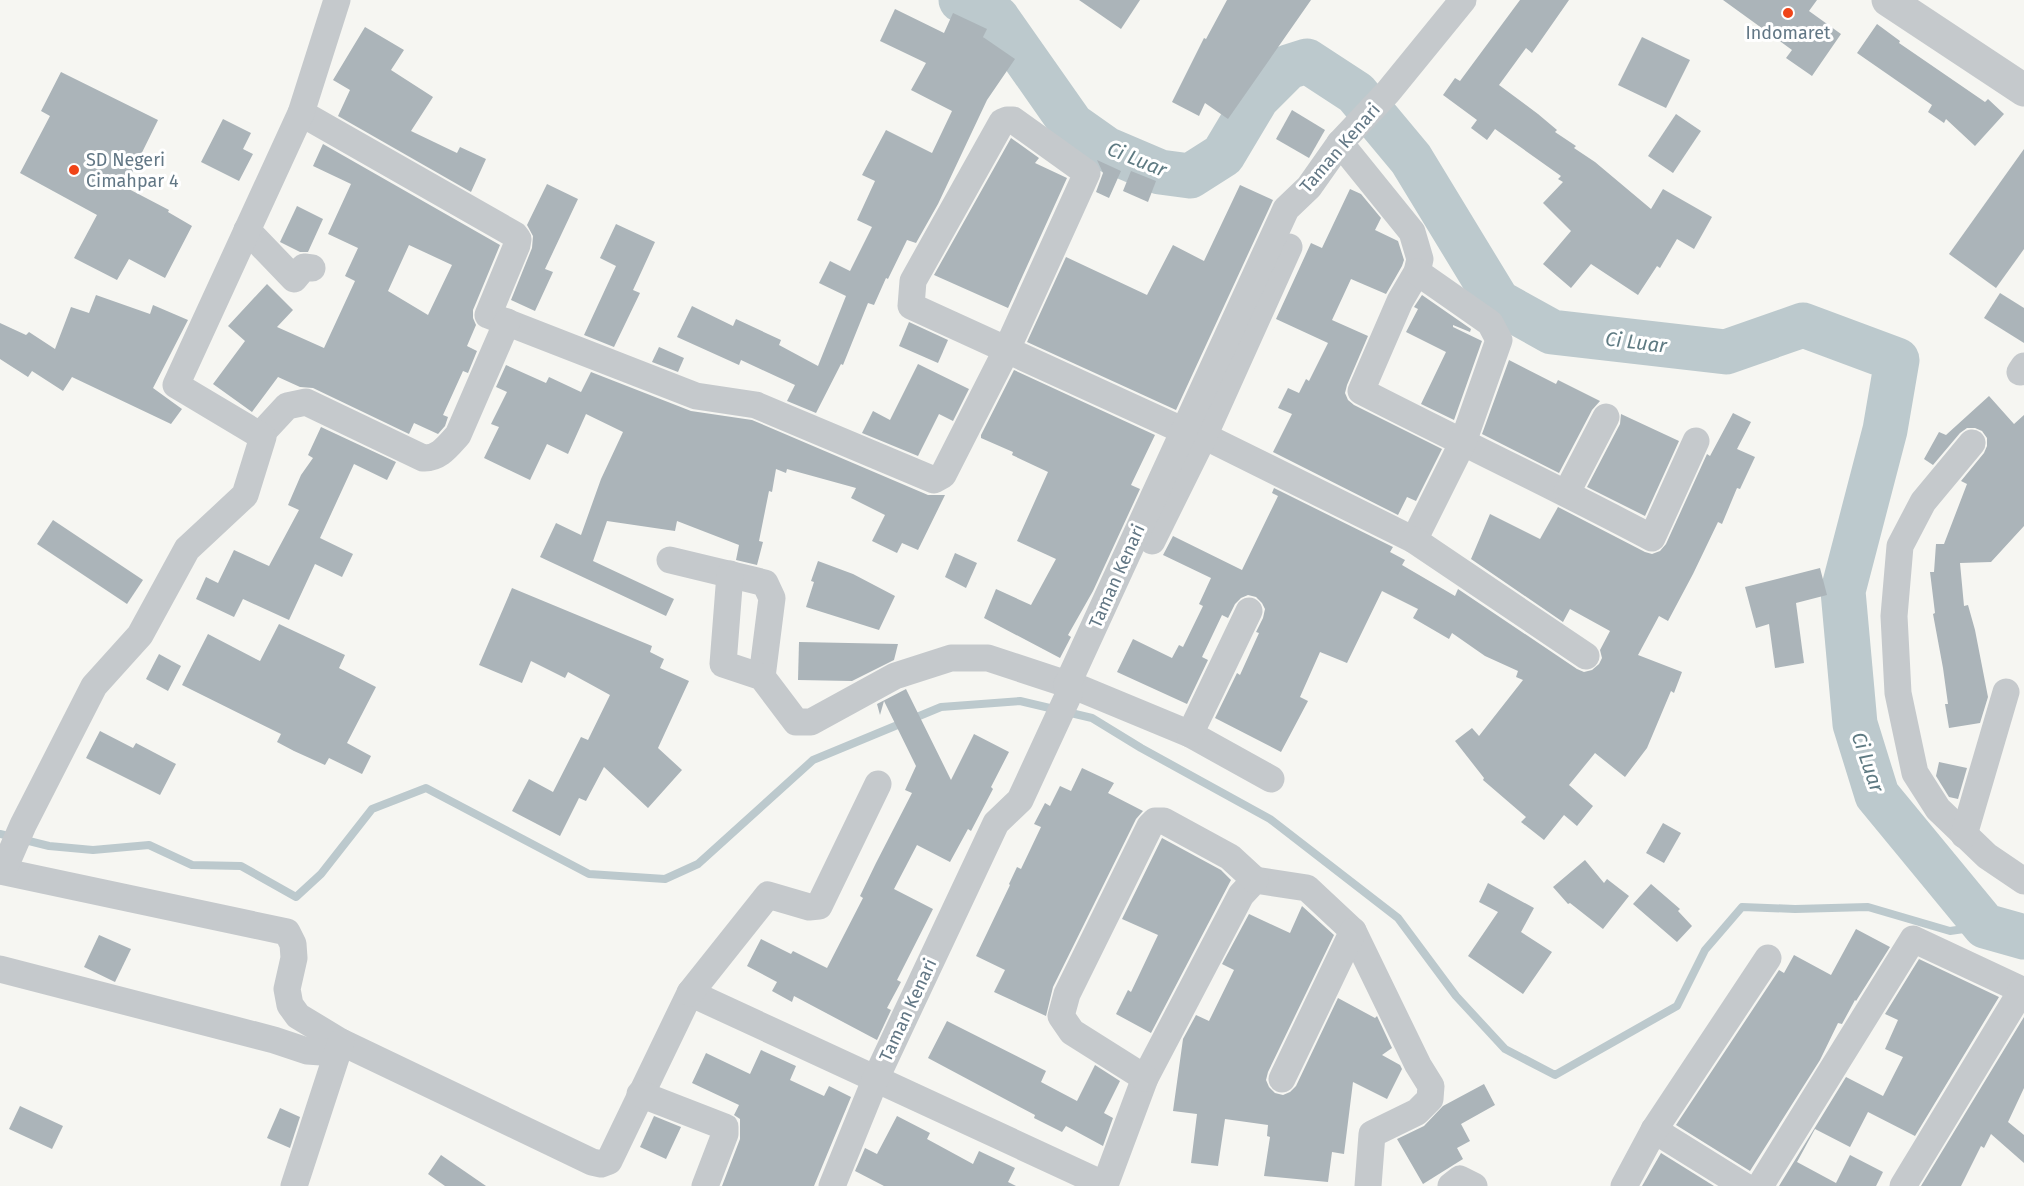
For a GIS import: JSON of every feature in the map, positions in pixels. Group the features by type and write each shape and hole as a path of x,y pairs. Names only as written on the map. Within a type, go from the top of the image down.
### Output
{"street":[{"path":"337,0 302,113 176,385 263,437 245,495 187,549 140,635 94,686 5,865 286,932 293,944 294,958 287,989 290,1005 298,1016 339,1048 592,1162 601,1164 609,1161 690,993 768,895 809,907 819,906 878,784"},
{"name":"Taman Kenari","path":"832,1186 880,1081 1014,825 1020,800 1193,433 1286,209 1309,187 1349,134 1388,92 1463,0"},
{"path":"1888,0 2024,90"},
{"path":"302,113 518,238 488,315 696,396 756,405 934,480 943,475 1007,349 1087,173 1016,122 1007,120 1002,122 913,281 911,306 1007,349 1193,433 1414,540 1586,656"},
{"path":"1349,134 1412,232 1420,259 1417,272 1400,301 1361,391 1567,492 1652,538 1696,441"},
{"path":"247,230 294,279 304,267 312,268"},
{"path":"1414,540 1463,443 1499,340 1490,323 1417,272"},
{"path":"260,435 286,406 306,402 423,458 433,458 458,435 507,322"},
{"path":"1567,492 1606,417"},
{"path":"1972,443 1923,502 1900,546 1894,616 1898,693 1915,773 1938,809 1987,856 2024,880"},
{"path":"670,560 765,583 772,598 762,677"},
{"path":"730,574 723,664 762,677 796,722 811,722 895,676 951,658 988,658 1190,734 1271,779"},
{"path":"1190,734 1250,611"},
{"path":"1964,835 2006,692"},
{"path":"1145,1078 1072,1032 1061,1016 1067,994 1150,826 1155,821 1164,821 1230,856 1255,880 1307,888 1353,931 1418,1065 1431,1086 1430,1099 1417,1112 1372,1134 1368,1186"},
{"path":"690,993 1105,1186 1145,1078 1241,895 1255,880"},
{"path":"1282,1079 1353,931"},
{"path":"1760,1186 1913,939 2023,991 1903,1186"},
{"path":"1624,1186 1654,1130 1768,958"},
{"path":"0,969 274,1040 307,1051 339,1048"},
{"path":"295,1185 339,1048"},
{"path":"640,1094 725,1126 725,1134 705,1186"},
{"path":"1654,1130 1744,1186"},
{"path":"1451,1186 1460,1179 1474,1186"}],"building":[{"path":"1079,0 1140,0 1121,29"},
{"path":"1227,0 1311,0 1228,119 1205,103 1199,116 1172,102 1204,38 1206,39"},
{"path":"1520,0 1569,0 1532,53 1526,48 1499,85 1538,114 1557,130 1555,132 1576,146 1574,148 1595,162 1651,209 1663,189 1712,217 1694,249 1677,239 1660,268 1657,266 1638,295 1591,264 1571,288 1543,264 1571,231 1543,203 1563,182 1558,179 1561,176 1495,129 1487,140 1471,128 1477,120 1443,95 1455,78 1460,81"},
{"path":"1723,0 1817,0 1809,11 1841,34 1812,76 1786,58 1792,50"},
{"path":"895,9 944,33 953,13 987,29 983,37 1015,59 987,100 938,204 916,243 907,240 874,305 868,303 843,365 841,364 816,413 787,401 795,385 741,360 739,365 677,337 692,306 733,326 736,319 781,340 779,345 818,366 846,296 819,283 830,261 850,271 872,227 857,220 875,181 862,175 886,130 932,153 952,111 911,90 926,63 880,41"},
{"path":"1877,24 1900,41 1899,43 1985,102 1988,99 2004,114 1975,146 1946,119 1944,123 1928,112 1932,105 1857,53"},
{"path":"365,27 404,50 391,70 433,97 411,131 457,153 460,147 486,159 471,192 338,116 350,90 333,80"},
{"path":"1642,37 1690,60 1666,108 1618,85"},
{"path":"61,72 158,120 125,187 169,210 168,212 192,226 165,278 129,259 117,280 74,258 97,215 20,173 50,116 41,111"},
{"path":"1292,110 1325,130 1309,158 1276,139"},
{"path":"1676,114 1701,131 1673,173 1648,156"},
{"path":"223,119 251,133 243,149 253,154 239,181 201,162"},
{"path":"1011,138 1039,158 1035,163 1067,178 1008,308 934,275"},
{"path":"323,144 500,245 473,310 476,325 467,346 477,351 468,373 463,371 443,415 448,417 445,426 438,434 414,423 409,434 313,388 300,387 278,377 252,412 213,384 245,341 228,326 267,284 293,310 277,327 324,348 355,281 345,276 358,248 328,234 351,184 313,166","holes":["409,245 452,265 428,315 388,291"]},
{"path":"2024,149 2024,249 1996,288 1949,254"},
{"path":"1097,160 1121,171 1109,198 1096,192 1103,173"},
{"path":"1131,171 1156,181 1148,202 1123,191"},
{"path":"547,184 578,199 545,269 553,272 535,311 511,300 532,248 533,236 527,225"},
{"path":"1240,185 1273,200 1176,410 1027,342 1066,257 1147,295 1173,245 1204,261"},
{"path":"1350,189 1361,194 1381,218 1375,230 1398,241 1404,260 1386,294 1351,279 1332,320 1368,336 1345,393 1354,405 1442,449 1416,501 1407,497 1398,515 1273,452 1292,414 1278,408 1288,388 1299,393 1306,379 1309,381 1328,343 1276,319 1311,243 1322,248"},
{"path":"297,206 323,219 308,252 300,252 280,242"},
{"path":"616,224 655,242 633,290 640,293 614,347 584,335 616,266 600,258"},
{"path":"2000,293 2024,308 2024,343 1984,318"},
{"path":"96,295 150,314 153,305 188,320 153,388 182,409 171,424 72,377 63,391 32,371 28,377 0,359 0,323 26,335 29,332 55,349 71,307 89,313"},
{"path":"1422,295 1471,329 1470,332 1453,325 1453,327 1482,341 1454,420 1421,404 1446,352 1406,332 1418,309 1414,307"},
{"path":"909,322 948,340 938,363 899,346"},
{"path":"659,347 684,358 678,372 652,362"},
{"path":"1509,360 1556,384 1558,380 1600,401 1592,410 1559,473 1482,434"},
{"path":"918,364 969,389 953,421 939,414 918,456 862,433 873,411 890,420"},
{"path":"506,365 546,383 549,377 581,392 591,372 691,411 752,420 928,495 945,495 918,550 902,543 897,553 872,541 885,515 851,498 856,488 787,469 786,473 776,469 759,541 763,542 757,565 736,560 739,545 677,521 675,531 607,521 593,561 674,599 666,616 540,557 556,523 581,535 601,479 623,432 586,414 568,454 547,444 530,480 484,458 499,427 491,424 507,392 496,387"},
{"path":"1014,370 1155,435 1131,485 1140,489 1093,591 1068,635 1071,637 1060,658 984,618 996,589 1031,605 1056,559 1017,541 1048,472 1012,455 1013,452 981,438"},
{"path":"1989,396 2014,424 2024,415 2024,526 1991,562 1960,563 1964,606 1968,605 1975,630 1988,697 1980,723 1949,728 1943,668 1933,614 1935,613 1930,572 1934,572 1936,544 1944,544 1967,484 1961,481 1984,453 1987,438 1982,431 1967,428 1933,465 1924,459 1939,432 1946,435"},
{"path":"1733,413 1751,422 1737,449 1755,457 1740,489 1737,488 1722,524 1718,522 1668,621 1659,616 1638,655 1682,672 1674,693 1671,691 1647,748 1625,777 1595,753 1569,785 1593,806 1577,826 1564,815 1544,840 1521,822 1526,817 1483,780 1484,778 1455,741 1472,728 1479,736 1523,680 1516,677 1518,671 1485,656 1452,633 1449,639 1413,618 1418,609 1382,591 1347,663 1320,652 1300,697 1308,701 1281,752 1215,718 1237,673 1240,675 1259,633 1256,632 1265,609 1256,597 1248,595 1241,598 1228,618 1222,615 1202,657 1208,660 1187,704 1117,672 1133,639 1172,658 1179,645 1183,647 1203,606 1199,604 1211,578 1163,555 1173,536 1242,570 1278,496 1272,493 1274,488 1393,547 1390,552 1405,560 1402,565 1455,596 1458,589 1577,669 1584,672 1592,670 1602,658 1600,650 1610,631 1570,609 1563,622 1471,559 1490,514 1540,539 1558,507 1645,552 1652,554 1660,551 1666,544 1707,454 1710,456"},
{"path":"1621,414 1679,441 1645,516 1587,487 1620,424"},
{"path":"321,427 396,462 387,480 354,464 320,538 353,554 342,577 315,564 289,620 243,599 234,617 196,599 206,577 218,583 234,550 269,566 299,510 288,505 301,475 313,458 308,455"},
{"path":"53,520 143,580 127,604 37,544"},
{"path":"955,553 977,563 966,588 945,577"},
{"path":"818,561 853,574 895,596 879,630 806,607"},
{"path":"1820,568 1827,595 1796,603 1804,663 1775,668 1769,624 1756,628 1745,587"},
{"path":"512,588 652,646 650,652 664,659 660,668 689,681 658,748 682,770 648,808 604,767 586,801 579,798 560,836 512,811 529,779 553,792 581,737 588,740 610,695 568,672 565,678 531,661 522,683 479,665"},
{"path":"279,624 345,655 339,668 376,687 347,743 371,756 362,774 329,758 325,765 294,751 277,742 281,734 182,685 208,634 260,661"},
{"path":"799,642 898,644 894,660 852,681 798,680"},
{"path":"159,654 181,666 168,691 146,679"},
{"path":"906,689 951,780 974,734 1009,752 971,831 968,829 950,862 917,845 894,889 933,909 897,980 901,982 887,1008 891,1010 877,1040 794,996 792,1002 772,991 777,982 747,966 761,939 791,954 793,951 827,968 912,793 905,790 916,766 884,701 880,715 877,704"},
{"path":"100,731 133,748 136,743 176,764 160,795 86,758"},
{"path":"1939,762 1967,768 1958,799 1949,797 1936,776"},
{"path":"1082,768 1114,783 1108,793 1143,811 1136,819 1053,987 1046,1016 994,992 1005,970 976,956 1017,867 1021,869 1041,827 1034,824 1045,803 1050,806 1060,786 1071,791"},
{"path":"1663,823 1681,833 1664,863 1646,853"},
{"path":"1162,838 1221,870 1231,880 1151,1033 1116,1014 1128,990 1131,992 1158,935 1122,919"},
{"path":"1585,860 1604,883 1607,879 1629,896 1603,929 1570,903 1568,904 1553,887"},
{"path":"1488,883 1534,908 1521,932 1552,952 1523,994 1468,956 1498,912 1479,902"},
{"path":"1651,884 1680,909 1678,911 1692,926 1677,942 1633,904"},
{"path":"1302,906 1334,935 1268,1072 1266,1080 1269,1087 1275,1093 1283,1095 1296,1086 1338,998 1375,1018 1377,1016 1392,1048 1382,1055 1400,1065 1402,1069 1387,1099 1353,1082 1344,1154 1332,1152 1328,1182 1264,1176 1270,1137 1267,1136 1268,1125 1225,1119 1218,1166 1191,1163 1197,1114 1173,1111 1183,1039 1196,1015 1209,1021 1234,970 1222,964 1249,914 1290,933"},
{"path":"1856,929 1890,947 1842,1024 1838,1023 1820,1060 1750,1171 1676,1125 1779,970 1784,973 1794,955 1831,975"},
{"path":"99,935 131,949 115,982 84,967"},
{"path":"1919,959 1999,997 1915,1136 1868,1112 1850,1147 1815,1129 1797,1162 1836,1183 1850,1155 1883,1172 1876,1186 1779,1186 1846,1077 1883,1096 1903,1057 1885,1049 1898,1020 1885,1014"},
{"path":"2024,1017 2024,1088 2008,1122 2024,1135 2024,1163 1991,1134 1984,1148 1981,1146 1961,1186 1921,1186"},
{"path":"947,1021 1046,1071 1041,1082 1077,1101 1095,1065 1120,1081 1104,1113 1113,1118 1103,1146 1066,1126 1062,1132 1034,1118 1035,1115 928,1058"},
{"path":"761,1050 796,1066 790,1080 824,1096 829,1086 851,1097 814,1186 722,1186 740,1139 740,1119 734,1115 739,1105 692,1083 706,1053 750,1074"},
{"path":"1484,1084 1495,1105 1461,1124 1470,1141 1457,1148 1463,1159 1423,1184 1397,1139 1424,1126 1443,1106"},
{"path":"20,1106 63,1126 52,1149 9,1129"},
{"path":"280,1108 300,1117 290,1148 267,1138"},
{"path":"654,1116 681,1127 666,1159 640,1147"},
{"path":"897,1116 930,1133 927,1139 973,1164 979,1151 1015,1168 1008,1182 1016,1186 884,1186 855,1171 865,1148 877,1154"},
{"path":"1661,1153 1714,1186 1642,1186"},
{"path":"441,1155 486,1186 445,1186 428,1174"}],"waterway":[{"name":"Ci Luar","path":"961,0 997,18 1072,125 1106,149 1160,172 1190,176 1223,155 1257,98 1288,67 1307,61 1356,93 1411,159 1498,302 1552,332 1726,352 1803,325 1897,360 1885,430 1843,591 1855,724 1877,795 1985,926 2024,937"},
{"path":"0,834 49,846 93,850 149,845 192,865 241,866 296,897 321,874 372,809 426,788 589,874 665,879 698,864 813,760 941,707 1020,701 1092,718 1141,748 1270,819 1398,918 1456,996 1505,1049 1555,1075 1677,1006 1705,950 1742,907 1795,909 1868,907 1950,931 1985,926"}],"place":[{"name":"Indomaret","path":"1788,13"},
{"name":"SD Negeri Cimahpar 4","path":"74,170"}]}
